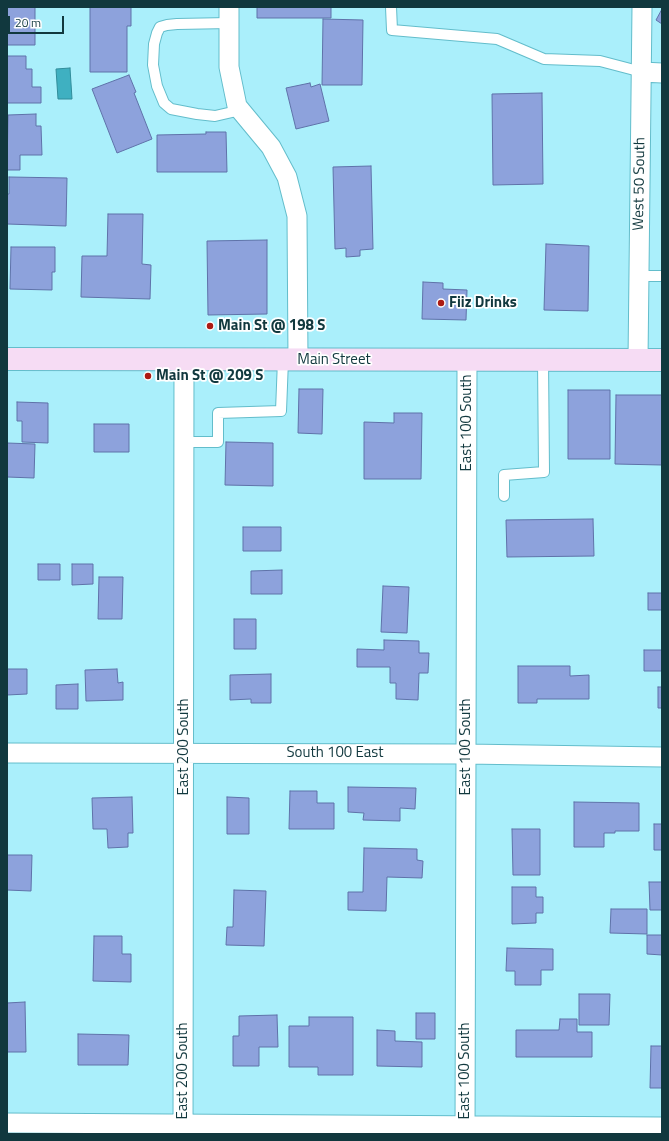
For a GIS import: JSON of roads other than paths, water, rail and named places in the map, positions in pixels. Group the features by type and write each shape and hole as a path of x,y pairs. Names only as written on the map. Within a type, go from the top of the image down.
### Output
{"main road":[{"name":"Main Street","path":"7,359 662,360"}],"street":[{"name":"West 50 South","path":"638,360 642,7"},
{"path":"229,15 229,67 237,106 271,147 287,177 298,216 291,360"},
{"path":"642,72 662,73"},
{"name":"East 200 South","path":"183,1129 184,359"},
{"name":"East 100 South","path":"465,1130 467,360"},
{"name":"South 100 East","path":"7,753 466,754 662,757"},
{"path":"7,1124 183,1129 465,1130 662,1127"}],"lane":[{"path":"391,7 392,30 497,39 544,58 600,61 642,72"},
{"path":"229,15 160,27 154,44 153,65 157,86 164,103 171,109 215,116 241,110"},
{"path":"639,276 662,276"},
{"path":"184,442 218,442 218,413 281,411 291,360"},
{"path":"504,496 504,474 544,472 542,360"}],"water":[{"path":"70,68 72,99 58,99 56,69"}],"place":[{"name":"Fiiz Drinks","path":"441,303"},
{"name":"Main St @ 198 S","path":"210,326"},
{"name":"Main St @ 209 S","path":"148,376"}]}
